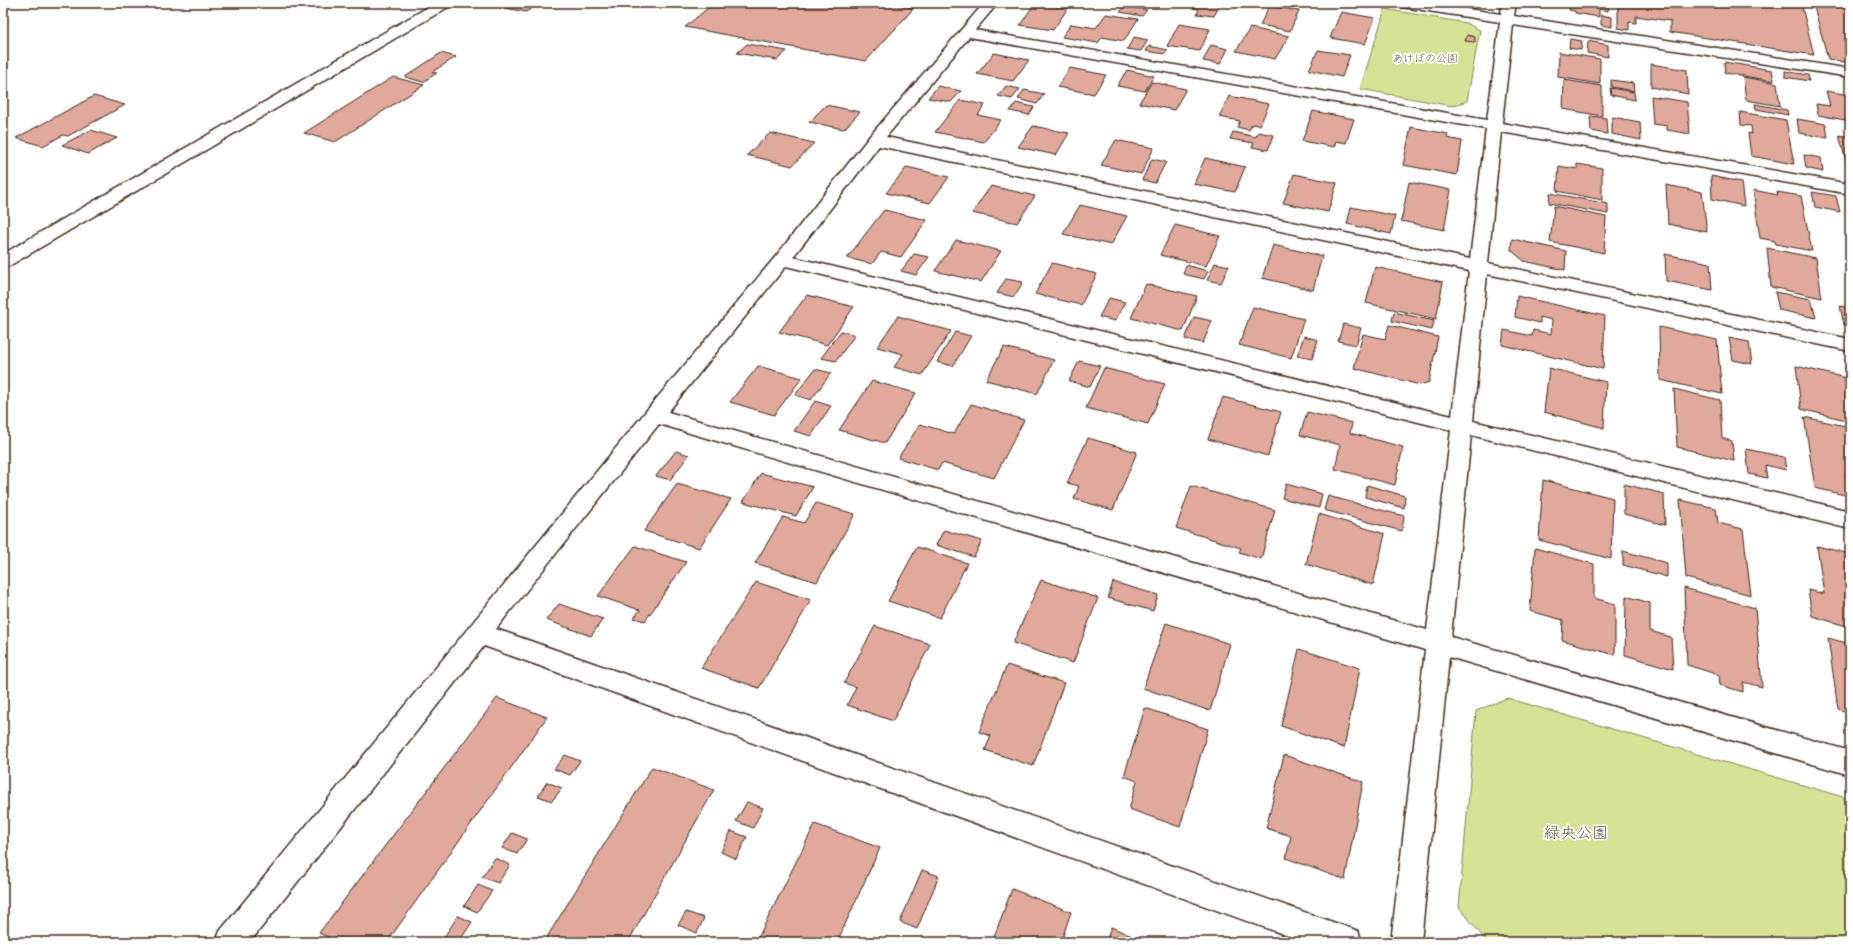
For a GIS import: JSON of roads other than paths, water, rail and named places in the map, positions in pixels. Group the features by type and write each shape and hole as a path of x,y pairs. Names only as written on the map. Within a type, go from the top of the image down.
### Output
{"street":[{"path":"3,262 445,3"},
{"path":"231,942 480,634 654,415 782,260 875,140 991,3"},
{"path":"1402,3 1508,11 1850,73"},
{"path":"1406,942 1480,268 1494,125 1508,11"},
{"path":"968,32 1850,189"},
{"path":"875,140 1850,345"},
{"path":"782,260 1850,520"},
{"path":"654,415 1850,763"},
{"path":"480,634 1347,942"}],"park label":[{"name":"あけぼの公園","path":"1425,58"},
{"name":"緑央公園","path":"1576,833"}]}
